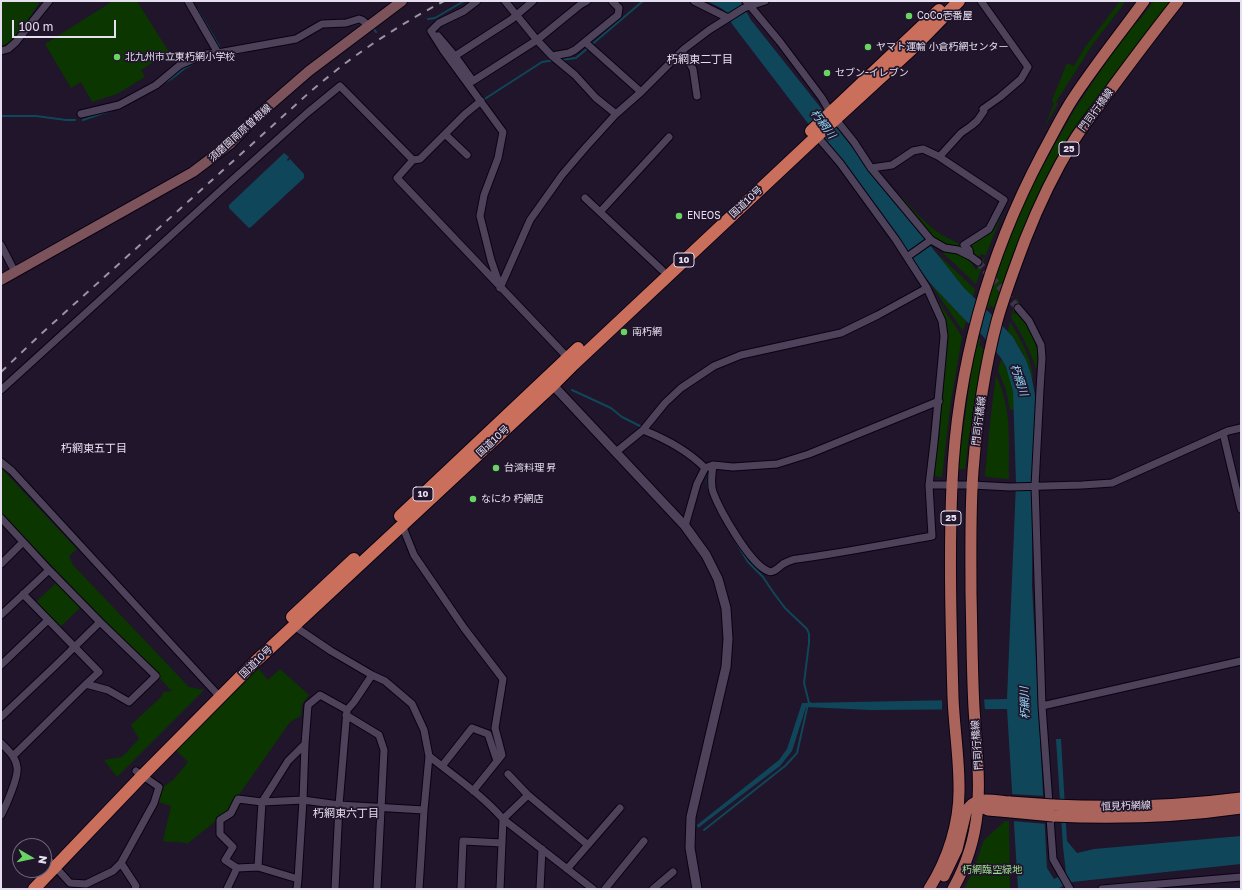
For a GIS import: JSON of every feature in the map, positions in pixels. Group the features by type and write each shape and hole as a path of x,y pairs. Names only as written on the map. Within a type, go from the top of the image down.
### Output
{"highway":[{"name":"国道10号","path":"570,361 833,115 948,1"},
{"name":"国道10号","path":"833,115 913,48 959,1"},
{"name":"国道10号","path":"217,694 294,626 402,525 550,382 662,270 814,133"},
{"name":"国道10号","path":"52,862 217,694 550,382"},
{"name":"国道10号","path":"25,889 36,878"},
{"name":"国道10号","path":"34,889 41,878"}],"main road":[{"name":"須磨園南原曽根線","path":"1,280 193,172 230,144 256,118 309,71 402,1"},
{"name":"門司行橋線","path":"929,889 942,866 953,834 958,803 959,787 953,698 951,564 952,485 960,403 972,340 981,303 990,275 1012,215 1030,177 1071,102 1144,1"},
{"name":"門司行橋線","path":"953,889 969,853 981,804 974,714 971,557 972,485 981,398 998,319 1011,277 1033,221 1049,186 1073,141 1178,1"},
{"path":"959,787 964,796 981,804"},
{"name":"恒見朽網線","path":"1053,811 1087,807 1174,804 1241,798"},
{"path":"937,889 953,860 966,812 981,804"},
{"name":"恒見朽網線","path":"981,804 1053,811 1084,817 1130,817 1241,808"}],"street":[{"path":"1,51 8,49 16,42 49,1"},
{"path":"188,1 218,53"},
{"path":"431,31 439,23 464,11 477,1"},
{"path":"505,1 537,40 596,98 616,114"},
{"path":"455,56 512,19 533,1"},
{"path":"431,31 437,34 473,82 537,40 579,3 588,1"},
{"path":"553,56 569,53 588,44 618,15 619,8 612,1"},
{"path":"694,1 728,18"},
{"path":"500,288 530,220 562,175 616,114 641,92 682,51 709,30 747,5 764,1"},
{"path":"938,156 944,153 961,133 977,121 984,112 983,109 1021,78 1028,67 981,1"},
{"path":"747,5 780,42 854,142 871,168 928,243 958,250 978,262"},
{"path":"81,114 119,105 156,84 180,65 206,54 296,39 322,24 346,23 359,19 362,20 368,27"},
{"path":"431,31 443,50 503,132 498,158 484,195 480,216 500,288"},
{"path":"588,44 641,92"},
{"path":"682,51 693,69 697,96"},
{"path":"1,390 221,190 307,113 340,86 413,160"},
{"path":"481,101 420,159 413,160 397,178 570,361"},
{"path":"713,465 711,478 713,492 725,517 740,543 754,561 768,572 773,572 783,564 794,559 822,556 932,536 929,485 939,400 944,336 942,321 928,288 910,256 896,240 840,163 814,133"},
{"path":"445,134 467,155"},
{"path":"600,212 669,137"},
{"path":"871,168 892,164 913,151 923,149 938,156 1004,200 989,229 964,245 969,250 970,256"},
{"path":"585,198 662,270"},
{"path":"910,256 928,243"},
{"path":"1,245 15,272"},
{"path":"616,452 643,430 681,388 714,366 741,355 841,333 928,288"},
{"path":"1018,308 1029,321 1041,345 1042,358 1035,486 1042,706 1053,859 1069,888"},
{"path":"550,382 685,526 706,555 718,579 726,608 728,639 726,667 691,817 690,848 697,889"},
{"path":"685,526 697,484 705,468 713,465 733,467 777,464 809,454 939,400"},
{"path":"929,485 1010,487 1112,483 1223,433 1241,428"},
{"path":"643,430 676,446 705,468"},
{"path":"1223,433 1241,509"},
{"path":"1,463 12,471 217,694"},
{"path":"1,518 100,622 156,676 129,702 108,690 86,684"},
{"path":"402,525 414,555 464,628 503,680 495,728 502,755 473,791"},
{"path":"1,564 23,542"},
{"path":"1,615 49,570"},
{"path":"13,756 99,672 23,594"},
{"path":"1,665 48,620"},
{"path":"1,717 100,622"},
{"path":"294,626 330,651 384,681 412,704 424,730 429,756 419,889"},
{"path":"1042,706 1241,661"},
{"path":"335,889 339,805 346,713 372,675"},
{"path":"297,889 308,705 320,694 379,735 384,750 377,889"},
{"path":"442,766 472,728 488,734 497,761"},
{"path":"1,744 13,756 18,768 15,782 4,804 1,815"},
{"path":"258,866 262,802 288,761 306,744"},
{"path":"429,756 495,809 503,819 593,889"},
{"path":"52,870 69,886 86,884 113,871 121,863 154,803 159,787 139,774"},
{"path":"508,774 528,795 588,846"},
{"path":"500,889 503,819 528,795"},
{"path":"298,879 258,866 237,868 225,860 233,847 220,834 220,820 231,813 238,799 262,802 303,800 339,805 424,810"},
{"path":"567,869 620,808"},
{"path":"461,889 463,841 502,843"},
{"path":"606,889 644,841"},
{"path":"540,889 542,849"},
{"path":"121,863 136,886 135,889"},
{"path":"227,889 237,868"},
{"path":"653,889 673,872"},
{"path":"1102,889 1241,877"}],"green space":[{"path":"1,1 40,1 21,31 11,42 1,46"},
{"path":"113,1 137,1 169,52 141,70 145,77 117,94 92,102 81,82 71,88 45,44"},
{"path":"1120,1 1126,1 1093,44 1056,102 1058,104 1045,126 1054,104 1052,100 1067,63 1074,66 1085,47"},
{"path":"1154,1 1173,1 1087,113 994,313 992,313 994,308 990,305 989,309 986,305 999,265 1030,190 1075,109 1123,37 1141,18"},
{"path":"896,195 900,195 936,231 969,251 940,242 932,236"},
{"path":"1007,201 986,255 981,254 978,257 965,245 990,230"},
{"path":"931,248 975,289 973,297 962,286"},
{"path":"944,250 958,254 965,258 971,262 976,270 984,257 985,258 976,284 943,253"},
{"path":"930,283 966,321 963,331"},
{"path":"933,294 962,337 950,407 942,477 933,476 939,439 947,340"},
{"path":"1016,298 1019,301 1013,313 1017,314 1018,312 1027,325 1036,344 1038,368 1036,368 1019,329 1011,317"},
{"path":"1010,322 1022,342 1031,365 1033,380 1023,354 1008,331"},
{"path":"978,338 981,340 979,345 983,349 984,347 986,349 969,435 965,469 958,469 971,373"},
{"path":"1001,359 1011,383 1015,409 1010,410 1006,390 998,370"},
{"path":"996,375 1007,411 1009,430 1009,479 986,477 985,475"},
{"path":"1,468 77,549 69,556 73,565 189,687 204,690 117,777 104,760 122,757 139,739 131,725 162,696 163,692 172,691 1,513"},
{"path":"57,582 81,607 60,627 36,602"},
{"path":"258,668 268,680 280,669 309,695 302,704 301,716 290,722 238,796 231,809 187,844 181,842 163,841 171,806 155,801 159,790 173,780 188,762 175,749"},
{"name":"朽網臨空緑地","path":"1005,821 1009,821 1010,889 964,889 971,876 984,840"}],"water":[{"name":"朽網川","path":"707,1 741,2 751,20 964,288 1013,337 1026,360 1031,374 1036,400 1033,461 1032,586 1047,868 1054,879 1066,873 1056,739 1061,739 1067,841 1077,853 1094,849 1241,836 1241,864 1072,882 1059,889 1018,889 1007,709 870,710 806,707 792,751 780,766 698,828 697,825 779,760 787,749 802,703 1007,699 1016,483 1013,391 1006,367 1001,358 982,335 966,321 930,283 732,24 728,13"},
{"path":"284,153 289,157 287,160 288,161 290,159 304,174 304,178 249,228 229,208 229,205"}],"pier":[{"path":"984,698 985,711 942,711 942,699"},
{"path":"1010,794 1045,796 1047,824 1012,821"}],"waterway":[{"path":"428,19 435,18 464,1"},
{"path":"559,60 576,58 643,1"},
{"path":"197,9 220,50"},
{"path":"346,26 359,23"},
{"path":"214,58 244,52"},
{"path":"483,100 542,62 555,60"},
{"path":"162,84 198,61"},
{"path":"83,120 112,110"},
{"path":"1,116 36,116 75,120"},
{"path":"572,390 611,408 622,417 644,428"},
{"path":"709,469 708,484 710,492"},
{"path":"733,537 748,562 763,577 785,608 807,629 809,634 809,643 804,683 810,703"},
{"path":"704,830 785,766 797,753 808,704"}],"tunnel":[{"path":"978,262 1018,308"}],"railway":[{"path":"1,372 41,334 311,91 342,65 370,45 444,1"}],"place":[{"name":"CoCo壱番屋","path":"909,16"},
{"name":"ヤマト運輸 小倉朽網センター","path":"868,47"},
{"name":"北九州市立東朽網小学校","path":"117,57"},
{"name":"セブン-イレブン","path":"827,73"},
{"name":"ENEOS","path":"679,216"},
{"name":"南朽網","path":"624,332"},
{"name":"台湾料理 昇","path":"496,468"},
{"name":"なにわ 朽網店","path":"473,499"}],"district":[{"name":"朽網東二丁目","path":"700,60"},
{"name":"朽網東五丁目","path":"94,449"},
{"name":"朽網東六丁目","path":"346,814"}]}
